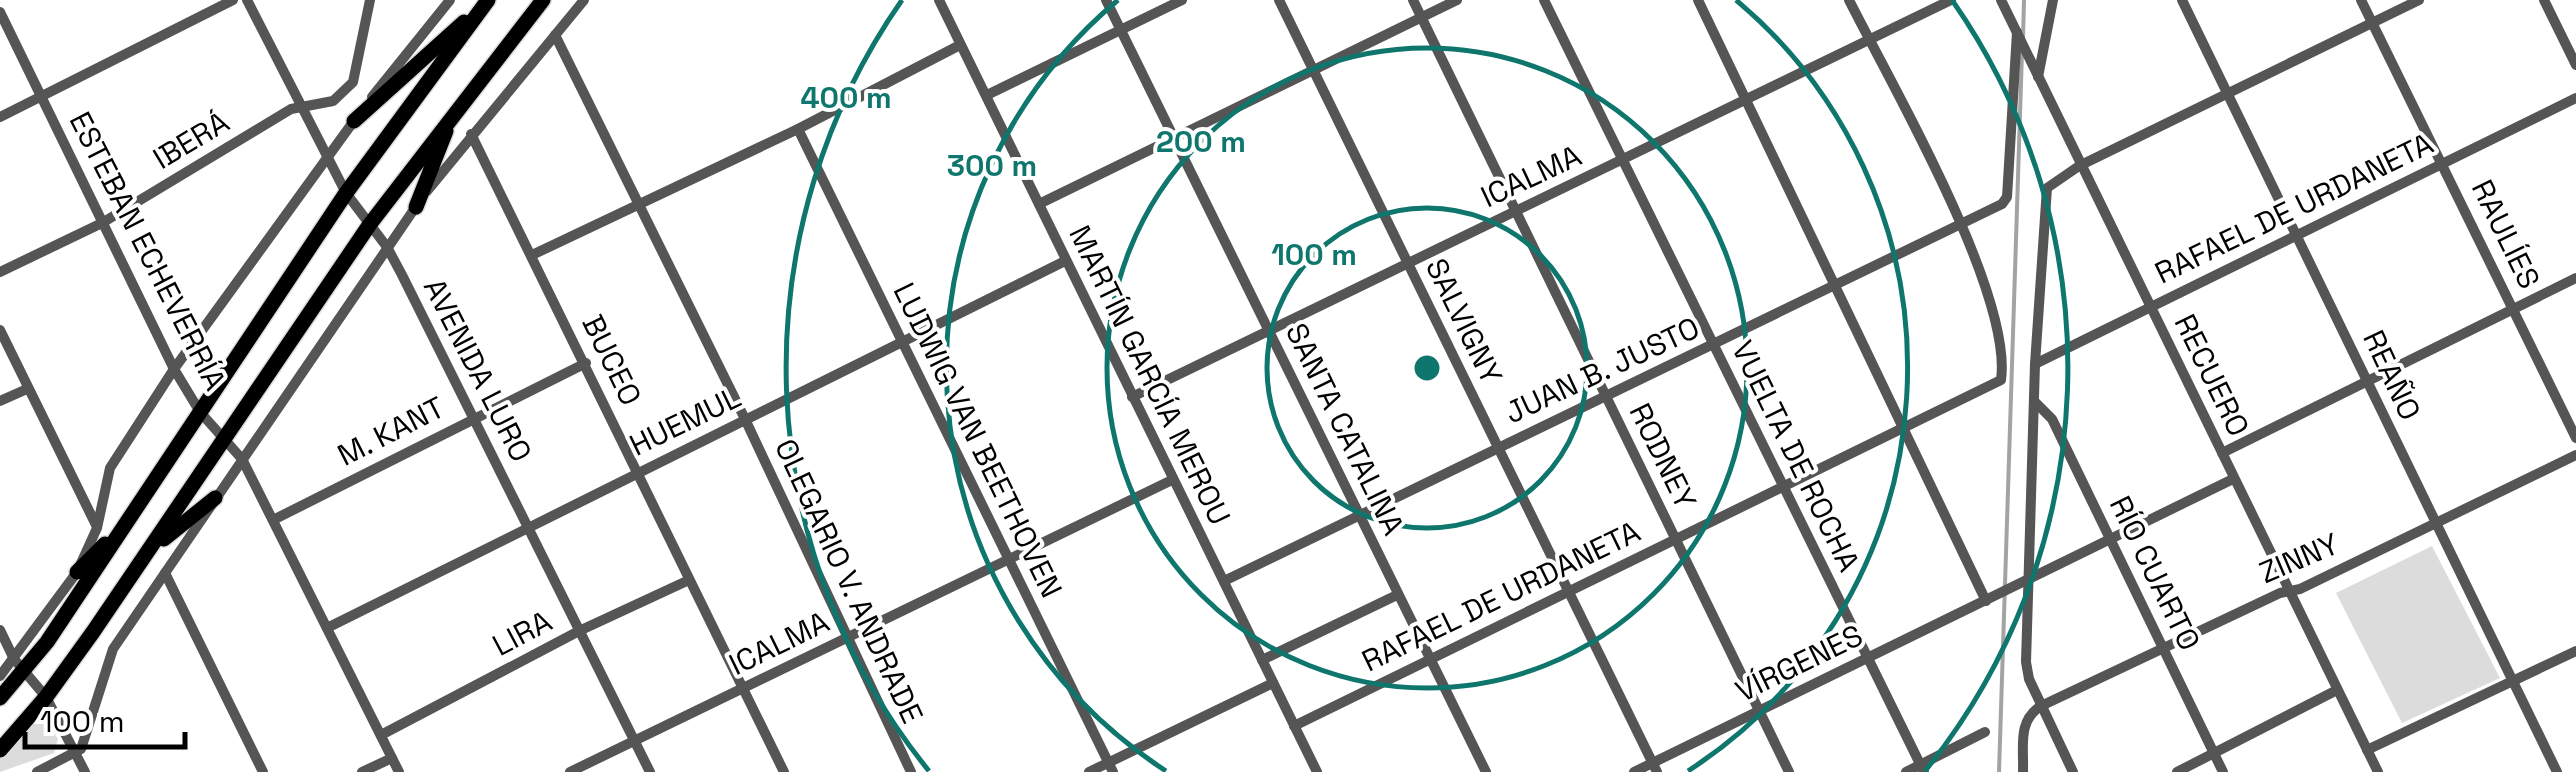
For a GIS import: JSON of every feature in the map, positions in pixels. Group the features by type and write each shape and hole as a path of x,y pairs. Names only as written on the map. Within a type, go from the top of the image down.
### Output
{"highway":[{"path":"0,750 46,697 370,224 454,110 544,0"},
{"path":"354,121 485,3"},
{"path":"0,698 19,665 132,517 346,194 485,3"},
{"path":"416,206 454,110"},
{"path":"149,550 215,498"},
{"path":"77,572 132,517"}],"street":[{"path":"0,117 233,0"},
{"name":"AVENIDA LURO","path":"247,0 346,194 387,247 476,416 650,772"},
{"path":"301,106 334,102 354,82 370,0"},
{"path":"0,676 19,665 77,572 97,528 110,468 174,369 326,157 450,0"},
{"path":"38,772 76,754 85,742 107,659 215,498 416,206 584,0"},
{"name":"MARTÍN GARCÍA MEROU","path":"939,0 1316,772"},
{"name":"SANTA CATALINA","path":"1106,0 1486,772"},
{"path":"987,95 1182,0"},
{"name":"SALVIGNY","path":"1279,0 1654,768"},
{"name":"RODNEY","path":"1413,0 1790,772"},
{"path":"1039,204 1457,0"},
{"name":"VUELTA DE ROCHA","path":"1544,0 1922,768"},
{"path":"1698,0 1906,427 1986,601"},
{"path":"1849,0 1961,223"},
{"name":"ICALMA","path":"1132,397 1950,0"},
{"name":"RECUERO","path":"2001,0 2378,772"},
{"path":"2038,77 2052,0"},
{"name":"REAÑO","path":"2182,0 2557,772"},
{"name":"RAULÍES","path":"2361,0 2576,438"},
{"path":"2073,772 2041,706 2026,662 2035,364 2045,194 2049,184 2420,0"},
{"path":"2544,0 2576,65"},
{"name":"ESTEBAN ECHEVERRÍA","path":"0,12 174,369 200,412 242,460 399,772"},
{"name":"JUAN B. JUSTO","path":"1224,581 2002,204 2007,198 2017,32"},
{"name":"OLEGARIO V. ANDRADE","path":"554,35 745,419 911,772"},
{"path":"532,256 960,45"},
{"name":"RAFAEL DE URDANETA","path":"2035,364 2576,98"},
{"name":"IBERÁ","path":"0,272 102,223 301,106"},
{"name":"LUDWIG VAN BEETHOVEN","path":"798,128 1111,767"},
{"name":"BUCEO","path":"471,134 784,772"},
{"name":"RAFAEL DE URDANETA","path":"1294,726 2001,380 2000,346 1961,223"},
{"name":"HUEMUL","path":"327,628 1065,260"},
{"path":"2222,454 2576,278"},
{"path":"0,330 97,528"},
{"name":"M. KANT","path":"273,520 586,363"},
{"path":"0,402 27,389"},
{"name":"RÍO CUARTO","path":"2034,402 2052,419 2223,772"},
{"name":"ZINNY","path":"2041,706 2576,455"},
{"path":"2029,581 2232,479"},
{"name":"ICALMA","path":"570,772 1172,480"},
{"path":"165,573 263,772"},
{"name":"LIRA","path":"381,735 579,631 689,580"},
{"name":"VÍRGENES","path":"1634,772 1654,768 1759,710 2029,581"},
{"path":"1262,660 1397,594"},
{"path":"0,630 19,665 46,697 84,772"},
{"path":"2367,750 2576,651"},
{"path":"1089,772 1111,767 1272,683"},
{"path":"2178,772 2337,690"},
{"path":"2022,772 2024,726 2030,714 2041,706"},
{"path":"1906,772 1922,768 1985,732"},
{"path":"362,772 392,758"}],"shaded area":[{"path":"2432,546 2500,678 2402,723 2336,593"},
{"path":"41,713 58,739 54,753 0,772 0,759"}],"waterway":[{"path":"2023,38 2024,0"},
{"path":"1999,772 2022,52"}]}
